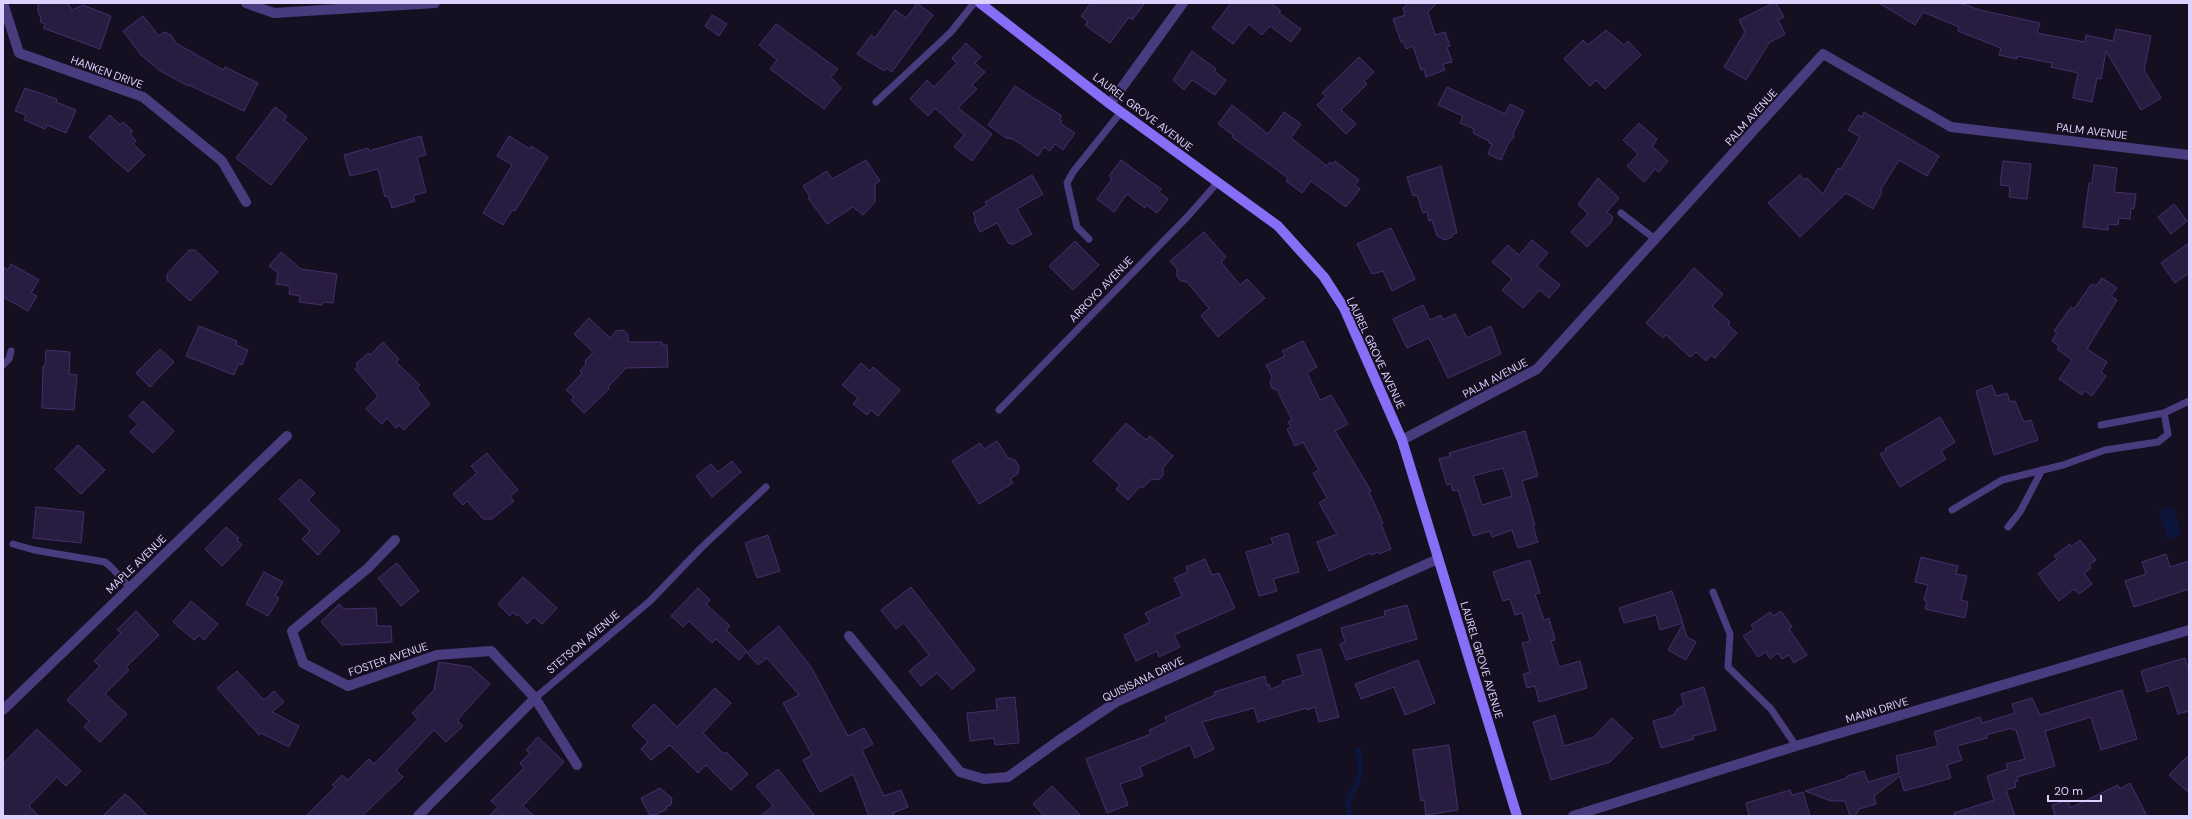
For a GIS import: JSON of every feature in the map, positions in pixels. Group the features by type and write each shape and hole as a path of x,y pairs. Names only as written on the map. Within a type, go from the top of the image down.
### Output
{"street":[{"name":"HANKEN DRIVE","path":"3,3 19,53 142,97 222,161 246,202"},
{"path":"246,3 274,13 435,3"},
{"name":"LAUREL GROVE AVENUE","path":"980,3 1110,104 1278,226 1324,277 1344,308 1402,440 1517,816"},
{"path":"1110,104 1183,3"},
{"name":"PALM AVENUE","path":"1402,440 1537,369 1823,54 1951,127 2189,155"},
{"name":"MAPLE AVENUE","path":"3,710 287,436"},
{"name":"FOSTER AVENUE","path":"395,540 368,568 292,631 303,663 348,686 437,655 491,652 535,698 577,765"},
{"name":"QUISISANA DRIVE","path":"849,636 960,772 984,779 1008,777 1116,702 1438,559"},
{"name":"MANN DRIVE","path":"1573,816 1796,746 2189,630"},
{"name":"STETSON AVENUE","path":"418,816 535,698"}],"lane":[{"path":"876,102 951,32 974,3"},
{"path":"1090,239 1077,227 1067,183 1073,172 1121,112"},
{"name":"ARROYO AVENUE","path":"999,410 1189,215 1218,182"},
{"path":"1621,213 1656,239"},
{"path":"3,365 9,359 11,351"},
{"path":"2101,425 2164,412 2189,401"},
{"path":"1952,510 2002,480 2042,470 2105,450 2158,442 2168,434 2164,412"},
{"path":"2008,527 2020,512 2042,470"},
{"name":"STETSON AVENUE","path":"535,698 650,601 701,548 766,487"},
{"path":"13,544 34,550 105,562 130,587"},
{"path":"1713,592 1730,634 1728,667 1771,709 1796,746"}],"water":[{"path":"2173,507 2181,535 2168,539 2159,511"}],"building":[{"path":"38,3 68,3 72,10 83,5 111,16 100,49 43,28 45,24 40,22 41,18 38,12"},
{"path":"917,3 933,15 892,72 886,68 884,71 857,54 871,35 875,38 895,10 906,18"},
{"path":"1091,3 1145,3 1132,20 1129,17 1110,43 1085,25 1088,22 1081,16"},
{"path":"1231,3 1271,3 1281,11 1279,13 1301,29 1291,42 1270,26 1262,35 1249,24 1233,44 1212,28"},
{"path":"1408,3 1437,3 1428,12 1435,35 1445,32 1450,46 1447,47 1452,62 1443,64 1445,70 1426,77 1424,69 1421,70 1413,46 1406,49 1403,41 1401,42 1393,19 1405,15 1403,8"},
{"path":"1773,3 1776,3 1784,17 1778,20 1785,34 1769,43 1746,80 1724,67 1745,32 1739,20"},
{"path":"1879,3 1960,3 1980,10 2040,23 2037,33 2085,42 2086,35 2113,41 2116,29 2151,36 2144,70 2161,98 2141,110 2106,51 2101,79 2097,78 2092,102 2073,98 2078,73 2051,67 2052,63 2017,56 2017,59 1999,55 2001,48 1958,31 1959,27 1923,12 1915,25"},
{"path":"712,15 727,24 719,36 705,26"},
{"path":"143,16 159,36 164,32 171,35 176,43 223,70 225,67 258,83 244,111 189,85 188,86 159,70 141,55 123,31"},
{"path":"776,24 838,69 831,77 841,88 824,109 770,69 777,60 759,45"},
{"path":"1606,30 1624,45 1628,41 1641,55 1605,89 1596,80 1590,86 1564,59 1583,40 1588,45"},
{"path":"966,43 981,57 975,63 985,72 972,85 977,89 958,108 992,134 972,161 954,147 964,135 935,108 928,116 910,99 927,80 934,87 957,63 952,58"},
{"path":"1192,51 1216,69 1214,71 1226,80 1215,95 1192,80 1184,90 1173,80"},
{"path":"1359,57 1374,72 1364,81 1367,84 1341,110 1356,124 1346,134 1317,105 1326,96 1322,93"},
{"path":"1015,86 1062,116 1059,119 1062,121 1060,123 1075,133 1063,150 1055,144 1050,151 1044,147 1038,156 1013,139 1006,138 988,125"},
{"path":"1447,87 1505,114 1510,104 1524,111 1513,134 1514,137 1508,144 1501,160 1488,154 1492,144 1489,143 1489,141 1473,133 1474,129 1460,123 1463,116 1438,105"},
{"path":"25,88 57,99 56,102 76,110 66,133 47,125 45,129 24,120 26,115 15,111"},
{"path":"1232,105 1268,134 1284,112 1301,124 1291,138 1327,166 1330,162 1333,164 1335,161 1359,180 1355,185 1360,189 1346,207 1311,181 1302,193 1286,181 1288,178 1232,137 1233,135 1218,124"},
{"path":"275,107 287,116 284,120 307,138 271,185 236,158"},
{"path":"1864,112 1939,156 1927,176 1899,160 1880,191 1882,192 1873,209 1846,193 1800,237 1768,203 1800,175 1804,180 1807,178 1823,194 1838,168 1841,169 1860,137 1848,130 1858,115 1862,117"},
{"path":"110,115 120,125 123,122 133,131 130,134 136,141 133,144 145,155 128,172 89,137"},
{"path":"1639,123 1657,139 1652,146 1668,161 1659,172 1655,169 1644,182 1627,166 1638,154 1623,140"},
{"path":"421,136 426,155 417,157 426,192 413,196 415,201 392,208 388,196 385,197 378,169 350,176 344,155 368,148 369,151"},
{"path":"509,136 530,149 531,146 548,157 515,211 512,210 503,225 483,213 512,165 497,156"},
{"path":"866,160 880,181 875,184 875,202 863,215 853,207 827,224 808,198 810,197 803,186 827,171 832,179"},
{"path":"1121,160 1161,189 1159,192 1168,199 1157,213 1147,205 1145,208 1127,194 1114,212 1097,199 1112,179 1109,176"},
{"path":"2003,161 2031,164 2027,199 2009,197 2010,186 2000,185"},
{"path":"2094,165 2117,168 2114,192 2136,194 2134,209 2131,208 2130,219 2119,218 2118,225 2108,224 2108,230 2083,227 2089,183 2092,183"},
{"path":"1441,166 1457,233 1445,240 1437,236 1432,220 1429,221 1427,212 1423,213 1417,195 1413,196 1407,177"},
{"path":"1032,175 1043,194 1017,209 1032,234 1012,245 1011,242 1009,244 997,223 980,232 974,220 976,219 973,213 987,205 985,202"},
{"path":"1598,178 1619,198 1607,212 1613,217 1611,222 1587,247 1571,232 1588,214 1578,204"},
{"path":"2174,204 2187,221 2171,234 2158,217"},
{"path":"1391,228 1415,279 1392,291 1383,271 1372,274 1357,244"},
{"path":"1204,232 1226,257 1221,262 1240,285 1247,279 1265,298 1218,337 1201,316 1209,308 1187,282 1181,281 1177,277 1177,269 1170,261"},
{"path":"1532,240 1548,253 1537,266 1560,285 1549,298 1540,290 1523,308 1502,290 1512,279 1492,262 1508,245 1519,255"},
{"path":"1075,241 1099,265 1073,290 1049,266"},
{"path":"2189,243 2189,273 2175,283 2161,263"},
{"path":"189,250 195,250 218,272 190,301 167,280 167,274"},
{"path":"281,252 301,269 337,274 333,303 323,302 322,305 299,302 300,296 289,294 290,286 276,284 278,273 269,266"},
{"path":"11,264 39,280 31,293 37,296 28,311 3,297 3,267 8,270"},
{"path":"1694,268 1723,294 1712,306 1730,322 1728,325 1737,333 1715,358 1711,355 1706,361 1696,352 1690,357 1666,335 1663,338 1646,323"},
{"path":"2102,278 2117,288 2111,296 2117,300 2087,349 2107,362 2101,372 2106,376 2092,396 2085,391 2082,395 2059,379 2072,360 2057,349 2059,346 2052,341 2057,333 2054,331 2071,307 2074,309 2090,286 2093,284 2096,286"},
{"path":"1423,305 1430,320 1441,315 1443,320 1455,314 1467,338 1491,326 1501,354 1448,378 1429,338 1407,348 1393,319"},
{"path":"589,318 610,338 616,331 623,330 628,334 628,342 662,342 662,345 667,345 668,367 626,368 608,387 609,389 584,413 571,400 574,397 566,390 582,373 580,371 586,364 585,361 593,352 574,334"},
{"path":"199,326 237,341 236,345 248,350 242,365 239,363 234,375 186,356"},
{"path":"1303,341 1317,367 1307,373 1320,400 1331,395 1348,424 1335,431 1371,491 1369,492 1383,523 1381,524 1391,549 1379,554 1378,552 1371,555 1370,553 1329,571 1317,542 1337,534 1319,503 1327,498 1313,473 1319,470 1303,442 1295,446 1287,429 1291,427 1288,422 1292,420 1277,390 1272,388 1270,383 1272,377 1266,365 1285,356 1282,351"},
{"path":"383,342 399,359 396,362 420,385 417,388 430,404 404,430 399,425 396,428 387,418 382,424 366,409 378,396 355,369 358,366 356,364 368,353 370,355"},
{"path":"160,349 174,362 150,387 136,373"},
{"path":"46,350 70,352 69,374 77,375 74,410 42,408 43,366 45,366"},
{"path":"861,363 870,371 873,367 900,390 878,416 871,410 867,415 853,404 858,398 842,385"},
{"path":"1992,385 1996,396 2007,393 2010,402 2015,401 2024,422 2031,420 2038,440 1994,455 1976,391"},
{"path":"143,401 174,431 153,453 130,432 138,424 129,416"},
{"path":"1940,417 1955,442 1941,451 1946,459 1900,487 1880,454 1886,451 1885,449"},
{"path":"1126,423 1146,440 1150,436 1173,456 1163,468 1163,475 1159,480 1152,479 1142,488 1140,486 1128,500 1116,489 1120,485 1093,461"},
{"path":"1525,431 1538,476 1522,481 1535,525 1533,526 1538,542 1518,548 1512,530 1492,537 1490,531 1473,536 1458,490 1453,491 1451,484 1447,485 1439,459 1450,456 1449,453","holes":["1503,468 1512,496 1482,505 1473,476"]},
{"path":"997,441 1008,458 1015,460 1019,466 1018,474 1010,479 1013,483 979,504 952,461 980,443 984,449"},
{"path":"78,445 105,470 81,494 55,469"},
{"path":"487,453 518,490 510,496 514,501 492,519 483,519 467,501 463,505 453,494 477,473 471,466"},
{"path":"732,461 741,472 712,497 696,476 711,464 718,472"},
{"path":"300,479 315,493 308,500 340,531 318,555 302,539 310,531 279,499"},
{"path":"36,507 84,512 81,543 33,538"},
{"path":"226,527 239,538 237,540 242,545 222,566 205,549"},
{"path":"1288,533 1299,572 1273,579 1277,591 1259,596 1246,552 1273,544 1271,538"},
{"path":"768,535 780,571 757,578 745,543"},
{"path":"2080,540 2096,560 2089,565 2091,568 2084,573 2092,584 2079,594 2074,589 2059,601 2038,574 2057,559 2054,556 2070,544 2071,547"},
{"path":"2166,554 2170,567 2189,561 2189,589 2134,607 2125,581 2146,574 2142,562"},
{"path":"1921,557 1958,566 1956,574 1967,576 1961,600 1968,602 1965,618 1925,609 1927,601 1924,600 1928,585 1915,582"},
{"path":"1205,559 1212,575 1219,573 1235,608 1174,635 1180,647 1159,657 1157,651 1136,661 1124,635 1150,622 1145,613 1182,596 1174,578 1188,572 1186,567"},
{"path":"1530,560 1540,593 1535,594 1544,620 1549,618 1555,640 1551,641 1559,667 1580,661 1587,688 1539,702 1535,686 1527,688 1523,674 1530,672 1522,643 1530,641 1522,613 1515,615 1510,599 1503,601 1493,572"},
{"path":"397,563 419,591 401,606 378,578"},
{"path":"264,572 283,582 275,596 279,598 268,616 246,604"},
{"path":"523,577 557,608 542,624 534,617 527,624 518,614 517,616 513,612 510,616 498,604"},
{"path":"911,587 975,670 952,689 937,673 921,686 909,671 929,655 904,623 896,629 881,610"},
{"path":"698,588 710,600 706,604 730,626 726,630 747,651 739,660 716,639 712,643 689,621 683,627 671,616"},
{"path":"1672,591 1683,623 1660,630 1656,615 1624,623 1619,608"},
{"path":"191,601 218,624 204,640 199,635 194,640 173,622"},
{"path":"339,604 344,609 376,608 377,626 391,626 392,642 342,645 321,622"},
{"path":"1407,605 1417,639 1346,660 1340,644 1345,642 1341,628 1385,616 1384,611"},
{"path":"136,611 159,635 126,667 129,670 105,694 127,714 100,742 84,727 89,721 67,700 100,666 94,661 121,633 117,630"},
{"path":"1781,611 1792,627 1789,629 1807,655 1794,663 1789,655 1782,659 1778,653 1770,659 1766,652 1758,657 1743,636 1754,629 1751,625 1770,612 1773,616"},
{"path":"1683,624 1687,637 1696,642 1686,660 1668,650"},
{"path":"779,626 811,667 848,736 864,728 873,744 862,750 884,796 901,790 908,807 893,813 894,816 869,816 853,774 820,792 803,760 812,755 783,703 799,695 767,658 758,665 747,653"},
{"path":"1321,649 1339,717 1319,722 1315,707 1258,722 1254,708 1202,722 1214,749 1195,758 1190,745 1140,767 1143,776 1120,784 1128,805 1107,813 1086,759 1151,734 1149,730 1167,722 1165,717 1215,695 1214,692 1265,676 1267,685 1269,684 1271,689 1283,684 1282,681 1303,675 1297,655"},
{"path":"2185,658 2189,672 2189,711 2178,714 2169,685 2147,692 2141,671"},
{"path":"1418,660 1435,703 1405,715 1394,687 1361,699 1355,684"},
{"path":"439,662 471,667 490,684 459,718 458,721 463,726 446,742 434,730 396,770 403,777 362,816 306,816 335,787 332,785 342,775 348,780 369,759 374,764 418,719 412,713 434,690"},
{"path":"237,671 264,700 274,691 284,702 272,712 299,726 289,747 261,733 259,735 217,688"},
{"path":"1704,687 1716,730 1693,736 1694,739 1661,748 1653,721 1674,715 1677,709 1684,705 1681,694"},
{"path":"715,688 731,703 703,733 724,754 726,752 748,774 731,790 706,765 698,773 670,745 651,760 641,749 648,742 632,726 654,704 677,727"},
{"path":"2122,690 2137,739 2101,750 2091,717 2045,731 2055,766 2017,777 2018,781 2015,782 2016,787 2006,790 2015,816 1955,816 1954,813 1994,800 1987,776 2008,769 2006,764 2025,759 2016,730 2013,730 2012,728 1986,735 1987,738 1957,746 1962,760 1947,765 1951,778 1904,791 1900,776 1874,796 1876,804 1859,809 1855,816 1850,816 1845,801 1831,801 1805,791 1864,771 1868,782 1899,773 1896,756 1938,746 1934,732 1980,717 1982,723 2015,713 2012,704 2032,698 2040,715"},
{"path":"1015,697 1019,743 995,745 994,738 970,741 967,713 997,710 996,699"},
{"path":"1555,715 1564,746 1594,737 1612,718 1633,738 1610,762 1551,780 1533,722"},
{"path":"37,729 81,771 66,786 57,777 29,806 39,816 3,816 3,764"},
{"path":"538,737 564,762 523,806 534,816 489,816 498,807 491,801 524,768 520,763 530,753 526,750"},
{"path":"1449,745 1458,810 1426,815 1424,800 1421,801 1413,750"},
{"path":"2189,755 2189,793 2169,775"},
{"path":"778,769 815,816 760,816 773,806 756,786"},
{"path":"2130,783 2147,816 2055,816 2052,805 2068,800 2070,808 2118,785 2120,789"},
{"path":"1052,786 1081,816 1044,816 1033,804"},
{"path":"660,788 672,798 671,805 666,807 667,809 655,815 649,814 641,798"},
{"path":"1790,790 1792,795 1803,792 1810,816 1749,816 1746,803"},
{"path":"125,794 131,799 148,816 103,816"}],"waterway":[{"path":"1350,816 1348,804 1360,774 1358,750"}]}
